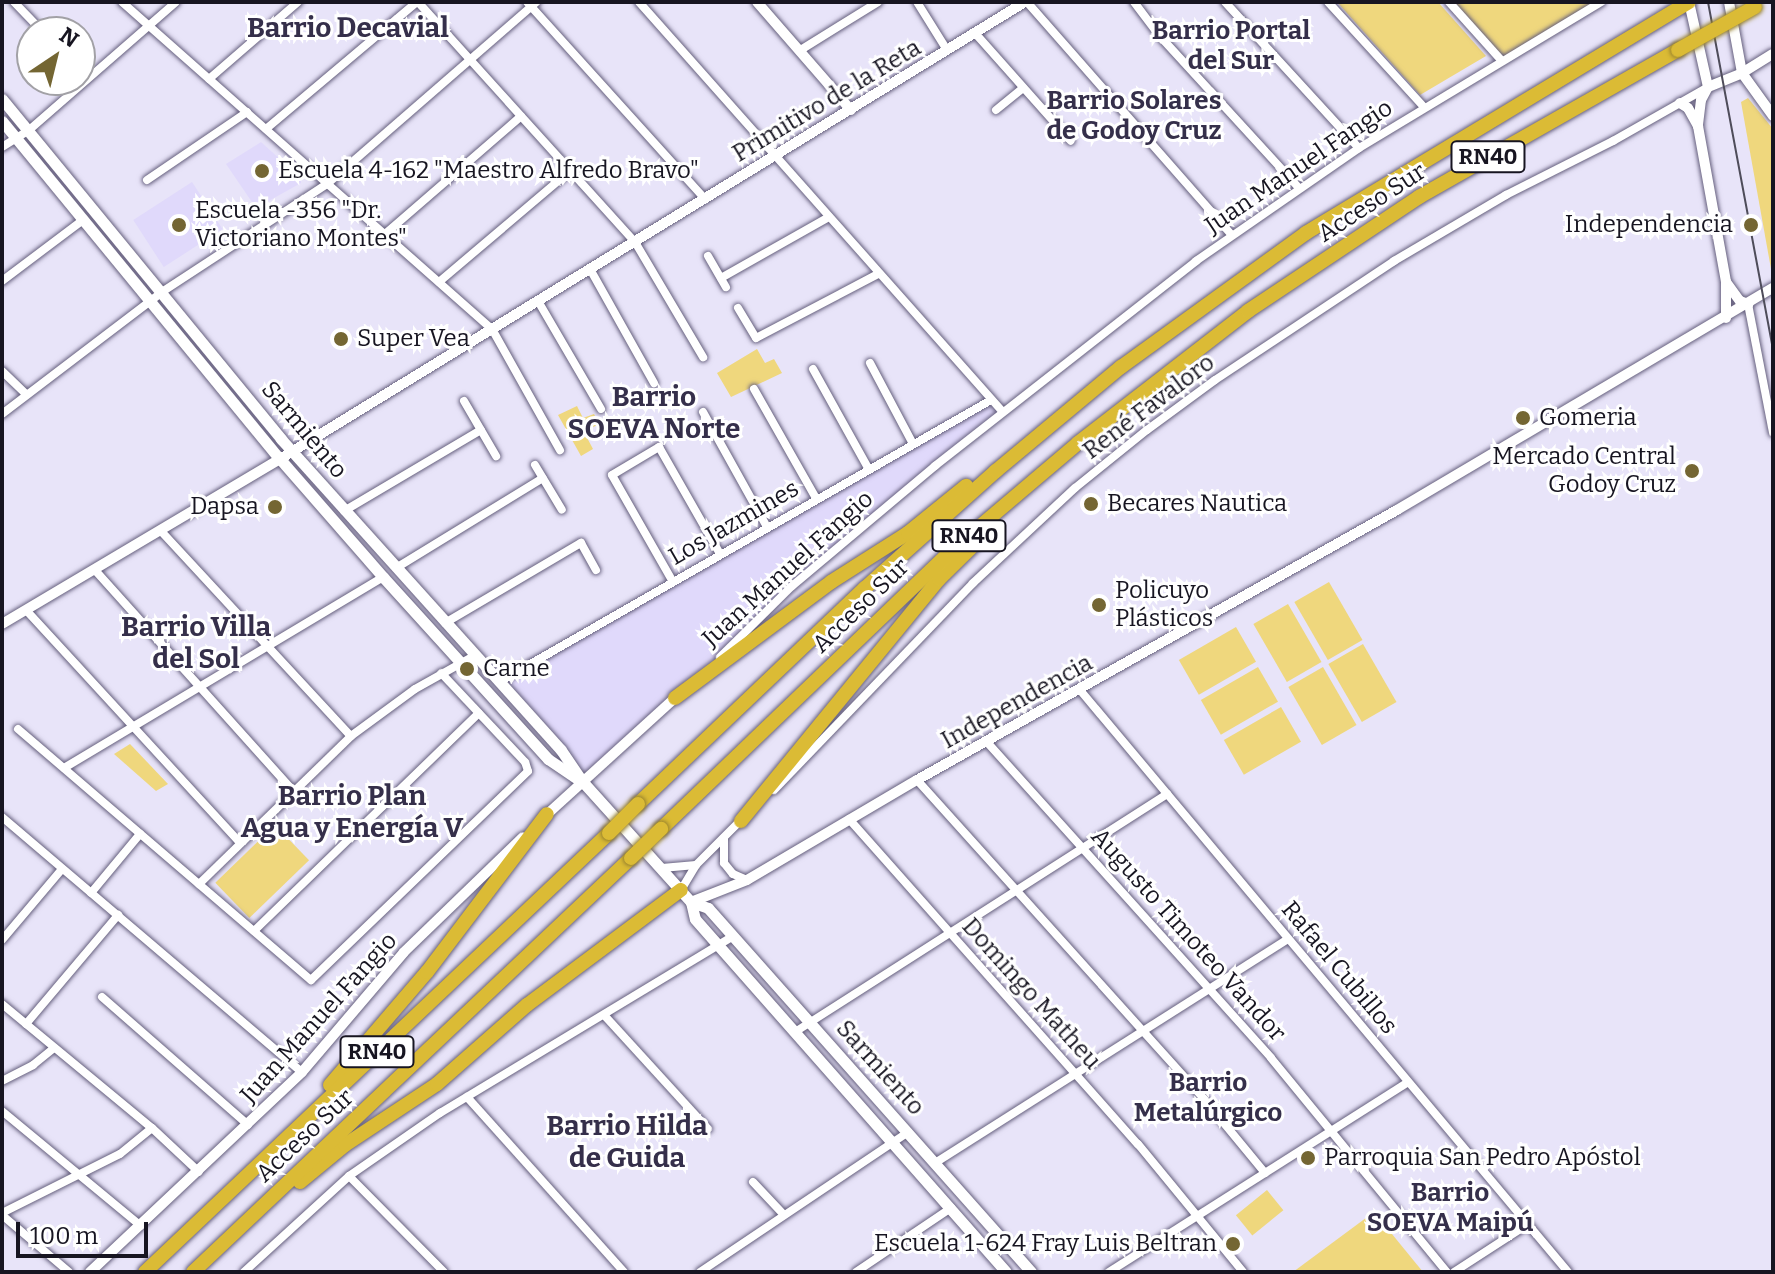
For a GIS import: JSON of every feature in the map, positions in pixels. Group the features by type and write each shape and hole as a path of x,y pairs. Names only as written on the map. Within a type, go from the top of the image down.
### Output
{"highway":[{"name":"Acceso Sur","path":"145,1272 865,588 996,471 1121,367 1306,233 1689,2"},
{"name":"Acceso Sur","path":"193,1272 887,611 1019,491 1248,311 1419,197 1760,4"},
{"path":"741,821 939,579 967,550 1024,498 1304,274"},
{"path":"675,698 831,582 908,533 1075,394 1121,367"},
{"path":"237,1184 383,1026 547,814"},
{"path":"218,1248 345,1145 437,1084 527,1005 681,890"}],"main road":[{"name":"Sarmiento","path":"2,99 292,451 561,750 582,781 691,902 695,919 718,946 1006,1272"},
{"name":"Sarmiento","path":"2,121 280,459 459,664 548,759 582,781"},
{"name":"Sarmiento","path":"691,902 708,908 1031,1272"}],"street":[{"path":"122,2 492,329 560,450"},
{"path":"2,147 28,131 176,2"},
{"path":"209,79 298,2"},
{"path":"266,129 417,2 635,242 703,357"},
{"path":"639,2 1002,411"},
{"path":"757,2 851,110"},
{"path":"799,51 878,2"},
{"path":"917,2 947,50"},
{"path":"1026,2 1232,235"},
{"name":"Primitivo de la Reta","path":"2,624 280,459 1026,2"},
{"path":"1134,2 1157,33 1299,188"},
{"path":"1225,2 1359,148"},
{"path":"1328,2 1424,107"},
{"path":"1449,2 1501,60"},
{"name":"Juan Manuel Fangio","path":"90,1272 199,1173 302,1072 404,952 792,586 1002,411 1232,235 1359,148 1601,2"},
{"path":"1689,2 1708,87"},
{"path":"1729,2 1742,73 1773,116"},
{"path":"2,414 25,393 162,292 327,184 532,3 705,199"},
{"path":"975,33 1071,141"},
{"path":"1726,318 1726,282 1698,126 1701,100 1708,87 1742,73 1773,54"},
{"name":"René Favaloro","path":"681,890 696,865 790,775 973,583 1075,488 1147,430 1215,380 1394,261 1506,195 1708,87"},
{"path":"996,110 1023,88"},
{"path":"1680,103 1688,108 1698,126"},
{"path":"147,180 247,112"},
{"path":"385,234 521,116"},
{"path":"439,282 570,171"},
{"path":"721,278 829,217"},
{"path":"2,281 83,220"},
{"path":"708,256 726,287"},
{"path":"590,269 654,383"},
{"path":"738,308 756,338 878,274"},
{"path":"1726,282 1740,301 1748,304 1773,433"},
{"name":"Independencia","path":"691,902 747,880 1726,318 1773,288"},
{"path":"538,301 601,409"},
{"path":"870,363 912,442"},
{"path":"813,369 868,468"},
{"path":"2,371 25,393"},
{"path":"754,389 816,498"},
{"name":"Los Jazmines","path":"499,682 912,442 991,400"},
{"path":"464,401 496,456"},
{"path":"703,412 767,527"},
{"path":"344,511 481,430"},
{"path":"673,582 612,475 659,447 720,554"},
{"path":"535,465 562,510"},
{"path":"396,568 543,478"},
{"path":"160,530 351,736"},
{"path":"445,623 581,543 596,570"},
{"path":"94,569 294,792"},
{"path":"64,768 383,577"},
{"path":"26,610 240,843"},
{"path":"199,884 351,736 441,673 474,656"},
{"path":"18,729 311,980 528,767 441,673"},
{"name":"Rafael Cubillos","path":"1080,690 1568,1272"},
{"path":"254,931 479,713"},
{"name":"Augusto Timoteo Vandor","path":"986,741 1209,987 1447,1272"},
{"path":"917,780 1142,1030 1265,1173"},
{"path":"795,1032 1167,794"},
{"name":"Domingo Matheu","path":"849,819 1075,1073 1243,1272"},
{"path":"4,823 118,915 302,1072"},
{"path":"91,893 140,834"},
{"path":"724,837 724,863 733,874 747,880"},
{"path":"662,868 696,865"},
{"path":"2,940 62,869"},
{"path":"26,1024 118,915"},
{"path":"244,1272 349,1176 467,1097 733,936"},
{"path":"935,1163 1288,939"},
{"path":"102,997 248,1125"},
{"path":"2,1004 152,1128 199,1173"},
{"path":"604,1015 708,1129"},
{"path":"2,1081 33,1065 54,1048"},
{"path":"1109,1272 1408,1082"},
{"path":"467,1097 624,1272"},
{"path":"2,1111 141,1226"},
{"path":"69,1272 2,1214 120,1154 152,1128"},
{"path":"700,1272 908,1132"},
{"path":"349,1176 444,1272"},
{"path":"753,1182 784,1215"},
{"path":"856,1272 951,1208"},
{"path":"1454,1272 1528,1224"}],"shaded area":[{"path":"1337,2 1438,2 1486,56 1420,95"},
{"path":"1449,2 1601,2 1501,60"},
{"path":"1748,98 1773,129 1773,280 1741,102"},
{"name":"Escuela 4-162 \"Maestro Alfredo Bravo\"","path":"261,142 301,178 301,183 256,208 226,164"},
{"name":"Escuela -356 \"Dr. Victoriano Montes\"","path":"192,182 222,229 164,267 133,220"},
{"path":"757,349 765,363 774,359 782,373 731,397 717,373"},
{"path":"991,400 1002,411 792,586 747,632 582,781 499,682"},
{"path":"577,406 583,418 594,414 599,424 584,432 593,449 581,456 558,415"},
{"path":"1329,582 1362,640 1328,660 1294,602"},
{"path":"1288,604 1322,662 1287,682 1253,624"},
{"path":"1236,627 1256,662 1199,695 1179,660"},
{"path":"1363,644 1396,702 1362,722 1328,664"},
{"path":"1258,667 1278,702 1221,735 1201,700"},
{"path":"1323,667 1356,725 1322,745 1288,687"},
{"path":"1281,707 1301,742 1244,775 1224,740"},
{"path":"130,744 168,784 156,791 114,754"},
{"path":"275,825 309,860 249,918 215,883"},
{"path":"1267,1190 1283,1210 1252,1235 1236,1215"},
{"path":"1374,1212 1423,1272 1293,1272"}],"tram line":[{"path":"1708,2 1773,350"}],"place":[{"name":"Escuela 4-162 \"Maestro Alfredo Bravo\"","path":"262,171"},
{"name":"Escuela -356 \"Dr. Victoriano Montes\"","path":"179,225"},
{"name":"Independencia","path":"1751,225"},
{"name":"Super Vea","path":"341,339"},
{"name":"Gomeria","path":"1523,418"},
{"name":"Mercado Central Godoy Cruz","path":"1692,471"},
{"name":"Becares Nautica","path":"1091,504"},
{"name":"Dapsa","path":"275,507"},
{"name":"Policuyo Plásticos","path":"1099,605"},
{"name":"Carne","path":"467,669"},
{"name":"Parroquia San Pedro Apóstol","path":"1308,1158"},
{"name":"Escuela 1-624 Fray Luis Beltran","path":"1233,1244"}],"district":[{"name":"Barrio Decavial","path":"348,28"},
{"name":"Barrio Portal del Sur","path":"1231,46"},
{"name":"Barrio Solares de Godoy Cruz","path":"1134,116"},
{"name":"Barrio SOEVA Norte","path":"654,413"},
{"name":"Barrio Villa del Sol","path":"196,643"},
{"name":"Barrio Plan Agua y Energía V","path":"352,812"},
{"name":"Barrio Metalúrgico","path":"1208,1098"},
{"name":"Barrio Hilda de Guida","path":"627,1142"},
{"name":"Barrio SOEVA Maipú","path":"1450,1208"}]}
